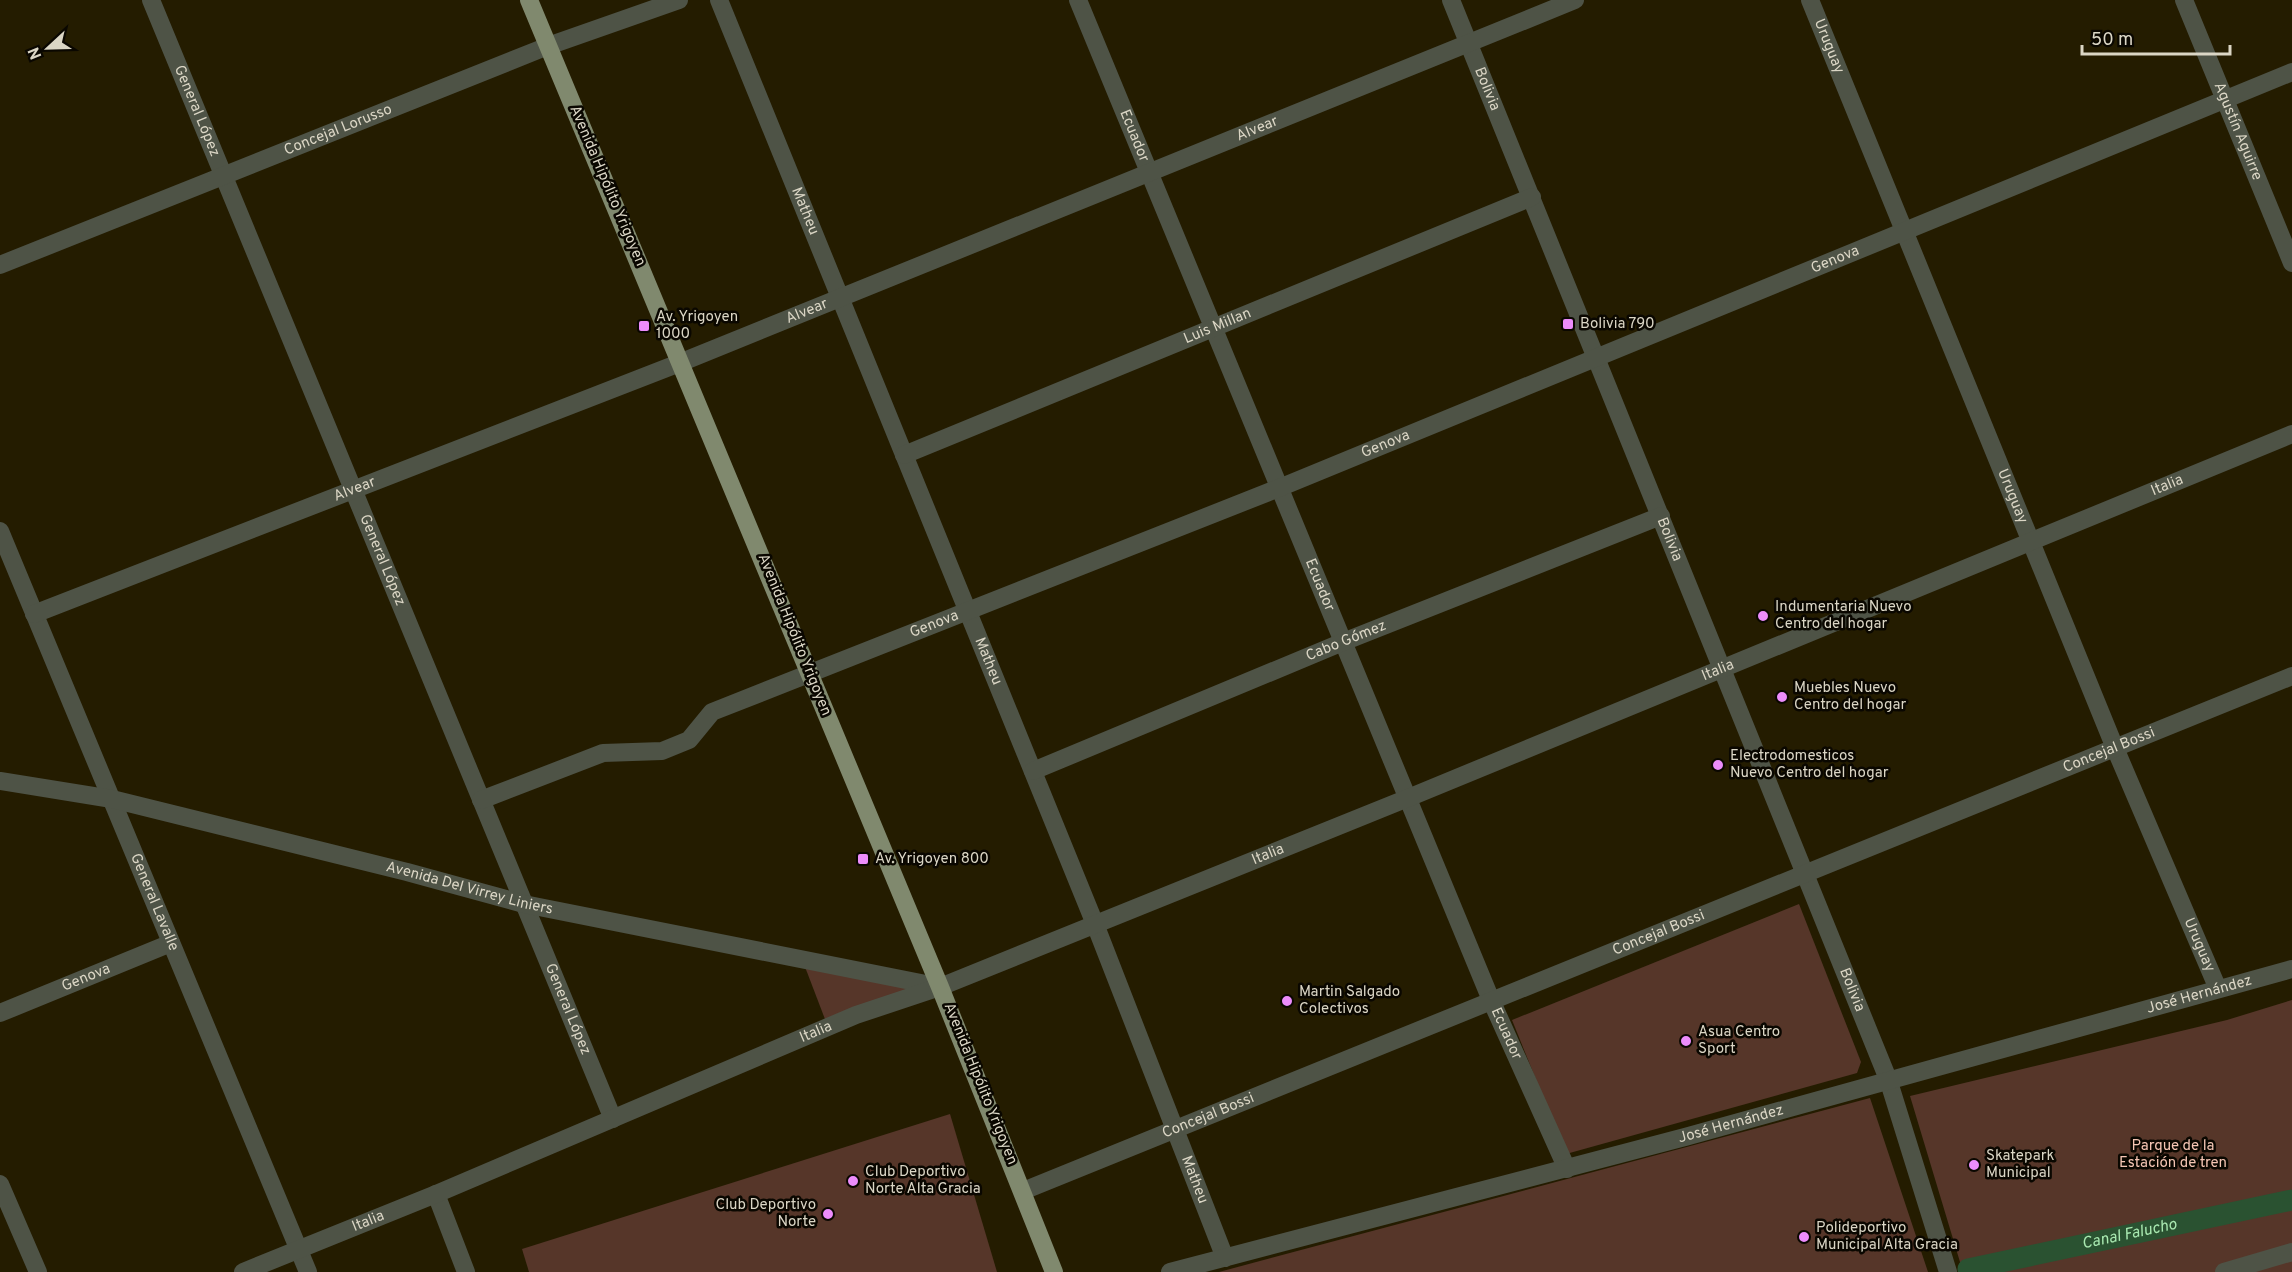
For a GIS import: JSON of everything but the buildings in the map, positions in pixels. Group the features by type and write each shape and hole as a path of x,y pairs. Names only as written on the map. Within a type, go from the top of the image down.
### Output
{"main road":[{"name":"Avenida Hipólito Yrigoyen","path":"529,0 682,362 940,987 1054,1272"}],"street":[{"name":"General López","path":"151,0 613,1119"},
{"name":"Concejal Lorusso","path":"0,265 548,46 679,0"},
{"name":"Matheu","path":"719,0 1095,924 1225,1258"},
{"name":"Ecuador","path":"1078,0 1491,1000 1567,1168"},
{"name":"Bolivia","path":"1451,0 1598,358 1888,1079 1948,1272"},
{"name":"Alvear","path":"34,614 682,362 1575,0"},
{"name":"Uruguay","path":"1810,0 1903,233 2115,748 2218,989"},
{"name":"Agustín Aguirre","path":"2184,0 2292,263"},
{"name":"Genova","path":"481,800 603,753 662,751 689,740 712,712 1279,488 2292,72"},
{"name":"Luis Millan","path":"904,455 1532,197"},
{"name":"Italia","path":"243,1272 436,1194 856,1015 940,987 1408,798 2031,544 2292,434"},
{"name":"Cabo Gómez","path":"1033,771 1343,642 1661,516"},
{"name":"General Lavalle","path":"0,531 308,1272"},
{"name":"Concejal Bossi","path":"1023,1191 1491,1000 1807,875 2292,676"},
{"name":"Avenida Del Virrey Liniers","path":"3,783 112,799 407,872 524,904 940,987"},
{"name":"Genova","path":"0,1013 171,943"},
{"name":"José Hernández","path":"1170,1272 1567,1168 2292,969"},
{"path":"0,1184 38,1272"},
{"path":"436,1194 466,1272"},
{"path":"2224,1272 2292,1252"}],"green space":[{"name":"Asua Centro Sport","path":"1799,904 1861,1062 1857,1073 1566,1154 1512,1020"},
{"path":"802,959 923,991 828,1027"},
{"name":"Parque de la Estación de tren","path":"2292,1000 2292,1272 1963,1272 1910,1096 2227,1020"},
{"path":"1870,1098 1928,1272 1219,1272"},
{"name":"Club Deportivo Norte Alta Gracia","path":"950,1114 997,1272 529,1272 522,1249"}],"waterway":[{"name":"Canal Falucho","path":"1968,1269 2292,1200"}],"place":[{"name":"Bolivia 790","path":"1568,324"},
{"name":"Av. Yrigoyen 1000","path":"644,326"},
{"name":"Indumentaria Nuevo Centro del hogar","path":"1763,616"},
{"name":"Muebles Nuevo Centro del hogar","path":"1782,697"},
{"name":"Electrodomesticos Nuevo Centro del hogar","path":"1718,765"},
{"name":"Av. Yrigoyen 800","path":"863,859"},
{"name":"Martin Salgado Colectivos","path":"1287,1001"},
{"name":"Asua Centro Sport","path":"1686,1041"},
{"name":"Skatepark Municipal","path":"1974,1165"},
{"name":"Club Deportivo Norte Alta Gracia","path":"853,1181"},
{"name":"Club Deportivo Norte","path":"828,1214"},
{"name":"Polideportivo Municipal Alta Gracia","path":"1804,1237"}]}
